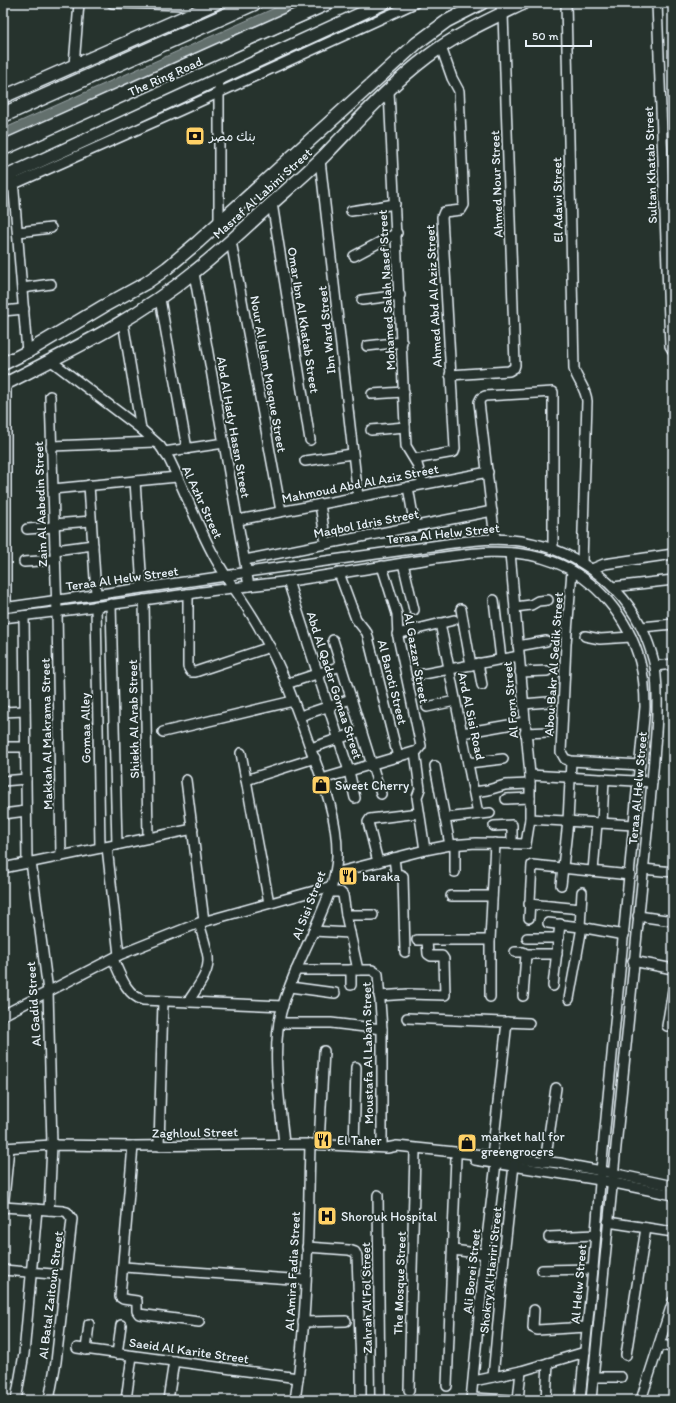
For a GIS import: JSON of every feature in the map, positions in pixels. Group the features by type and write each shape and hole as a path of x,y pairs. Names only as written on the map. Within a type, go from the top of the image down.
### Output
{"highway":[{"path":"3,115 254,3"},
{"name":"The Ring Road","path":"3,148 326,3"}],"main road":[{"path":"3,97 215,3"},
{"path":"10,178 219,78 384,3"},
{"name":"Masraf Al Labini Street","path":"3,364 27,352 146,283 168,268 417,43 447,21 482,3"},
{"name":"Masraf Al Labini Street","path":"5,384 123,322 160,299 194,273 231,241 320,160 414,67 441,47 501,8 524,3"}],"street":[{"path":"74,65 79,3"},
{"path":"112,3 187,5"},
{"path":"3,189 10,178 219,92 415,3"},
{"name":"El Adawi Street","path":"566,3 574,369 586,393 587,404 582,563"},
{"name":"Sultan Khatab Street","path":"656,3 670,235 670,346 673,351"},
{"name":"Ahmed Nour Street","path":"450,375 509,371 512,370 515,365 501,8"},
{"name":"Ahmed Abd Al Aziz Street","path":"415,459 454,452 455,449 442,217 444,212 461,210 464,205 459,91 452,78 441,47"},
{"path":"219,78 219,223"},
{"name":"Mohamed Salah Nasef Street","path":"389,91 400,295 406,446 415,459 423,484"},
{"name":"Ibn Ward Street","path":"320,160 358,497"},
{"path":"10,178 18,232 27,352"},
{"name":"Omar Ibn Al Khatab Street","path":"272,203 310,440"},
{"path":"351,211 395,204"},
{"path":"18,232 51,228"},
{"path":"354,256 397,233"},
{"name":"Nour Al Islam Mosque Street","path":"231,241 281,511"},
{"name":"Abd Al Hady Hassn Street","path":"194,273 249,586"},
{"path":"22,288 51,284"},
{"path":"362,300 400,295"},
{"path":"160,299 187,449"},
{"path":"3,311 24,308"},
{"path":"123,322 141,429"},
{"path":"366,346 402,342"},
{"name":"Al Azhr Street","path":"50,360 141,429 164,452 214,555 226,576"},
{"path":"5,384 5,608"},
{"path":"372,394 404,392"},
{"path":"495,539 480,402 481,398 485,396 553,392 553,549"},
{"name":"Zain Al Aabedin Street","path":"50,396 57,612"},
{"path":"371,430 405,428"},
{"path":"51,446 155,442"},
{"path":"164,452 224,443"},
{"path":"305,461 352,454"},
{"name":"Mahmoud Abd Al Aziz Street","path":"238,520 488,472"},
{"path":"53,489 177,477"},
{"path":"135,481 142,587"},
{"path":"89,485 96,594"},
{"path":"408,487 415,527"},
{"path":"320,504 326,544"},
{"name":"Maqbol Idris Street","path":"245,560 492,511"},
{"path":"27,529 91,521"},
{"name":"Teraa Al Helw Street","path":"5,608 247,572 495,539 525,541 568,555 592,569 613,588 624,600 642,627 650,646 655,666 657,696 652,782 612,1173"},
{"path":"24,562 93,545"},
{"path":"428,547 428,560"},
{"name":"Teraa Al Helw Street","path":"3,618 288,581 382,566 490,552 532,556 553,562 572,571 592,585 608,601 631,637 640,661 646,706 600,1176"},
{"name":"Al Forn Street","path":"510,553 530,779 530,819 526,844 512,844"},
{"path":"592,569 604,564 673,554"},
{"path":"403,563 414,610"},
{"name":"Al Gazzar Street","path":"382,566 397,614 397,634 421,746 420,749 415,752"},
{"name":"Abou Bakr Al Sedik Street","path":"561,885 568,821 570,777 568,760 561,752 566,644 572,571"},
{"name":"Al Baroti Street","path":"339,573 356,619 367,633 398,757"},
{"name":"Al Sisi Street","path":"226,576 253,616 270,647 300,716 326,790 336,834 337,857 331,889 296,970 279,1022 277,1060 284,1144"},
{"path":"613,588 673,580"},
{"name":"Abd Al Qader Gomaa Street","path":"288,581 328,706 355,798"},
{"path":"188,594 188,667 191,672 195,672 270,647"},
{"name":"Shiekh Al Arab Street","path":"144,600 148,838"},
{"path":"494,600 501,659"},
{"path":"515,607 531,605 538,601 548,600"},
{"path":"111,604 117,845"},
{"name":"Gomaa Alley","path":"96,606 103,848 116,957"},
{"path":"461,609 482,685"},
{"name":"Makkah Al Makrama Street","path":"57,612 61,856"},
{"name":"Al Gadid Street","path":"24,616 26,811 29,863 48,991 52,1146 49,1210"},
{"path":"397,634 454,620"},
{"name":"Ard Al Sisi Road","path":"440,623 478,814"},
{"path":"642,627 673,624"},
{"path":"585,636 600,639 631,637"},
{"path":"333,640 360,731 381,794"},
{"path":"518,646 546,641"},
{"path":"418,675 519,656"},
{"path":"655,666 673,664"},
{"path":"286,684 341,666"},
{"path":"520,672 547,671"},
{"path":"300,716 351,699"},
{"path":"163,732 293,701"},
{"path":"427,707 455,701"},
{"path":"523,704 548,702"},
{"path":"3,712 25,711"},
{"path":"462,733 524,722"},
{"path":"311,748 360,731"},
{"path":"525,733 548,732"},
{"path":"3,748 25,747"},
{"path":"322,779 415,752 420,789 417,796 425,850"},
{"path":"241,753 269,903"},
{"path":"246,780 315,758"},
{"path":"468,763 503,759"},
{"path":"568,760 640,765"},
{"path":"435,766 445,818 453,845 455,872"},
{"path":"474,792 488,790 530,779 570,777 652,782"},
{"path":"3,781 26,779"},
{"path":"593,871 600,823 604,779"},
{"path":"186,780 193,829 201,922 208,964 188,1002"},
{"path":"506,799 530,798"},
{"path":"3,814 26,811"},
{"path":"445,818 490,812"},
{"path":"378,862 368,821 371,819 419,813"},
{"path":"530,819 634,825"},
{"path":"335,874 425,850 453,845 496,843 512,844 512,825 494,826"},
{"path":"3,868 193,829"},
{"path":"490,997 490,940 496,843"},
{"path":"394,858 396,874 403,876 405,952"},
{"path":"528,918 532,865 630,875"},
{"path":"643,869 673,872"},
{"path":"3,1015 116,957 201,922 269,903 331,889"},
{"name":"Moustafa Al Laban Street","path":"331,889 340,892 343,895 355,970 372,970 377,972 382,1029 384,1148"},
{"path":"569,999 581,927 582,892"},
{"path":"451,896 492,896"},
{"path":"530,904 581,908"},
{"path":"346,915 373,915"},
{"path":"638,916 673,921"},
{"path":"548,923 624,935"},
{"path":"553,986 560,924"},
{"path":"313,931 350,932"},
{"path":"527,938 559,938"},
{"path":"379,996 408,994 444,996 446,992 444,959 440,956 431,956 428,954 422,940 490,940"},
{"path":"515,952 523,952 526,954 557,954"},
{"path":"523,996 526,954"},
{"path":"116,957 128,989 133,995 143,1000 283,1006"},
{"path":"633,961 673,969"},
{"path":"296,970 355,970 351,985"},
{"path":"290,987 335,992"},
{"path":"667,1026 673,990"},
{"path":"159,1146 163,1001"},
{"path":"408,1018 529,1023"},
{"path":"279,1022 331,1023 382,1029"},
{"name":"Ali Borei Street","path":"472,1399 507,1022"},
{"name":"Al Amira Fadia Street","path":"295,1400 303,1322 314,1144 324,1051"},
{"path":"354,1146 356,1067"},
{"path":"545,1162 556,1088"},
{"name":"Zaghloul Street","path":"6,1148 52,1146 284,1144 384,1148 456,1157 545,1162 600,1176 612,1182 673,1195"},
{"path":"133,1146 124,1267 120,1297 123,1299 137,1301 138,1313 199,1322"},
{"name":"Zaghloul Street","path":"384,1148 397,1146 494,1159 514,1165 600,1176 612,1173 673,1186"},
{"path":"3,1207 6,1148"},
{"name":"The Mosque Street","path":"409,1390 415,1152"},
{"path":"447,1386 456,1157"},
{"name":"Shokry Al Hariri Street","path":"492,1377 514,1165"},
{"name":"Al Helw Street","path":"591,1400 612,1173"},
{"name":"Al Helw Street","path":"580,1400 594,1269 600,1176"},
{"name":"Zahrah Al Fol Street","path":"378,1195 380,1400"},
{"name":"Al Batal Zaitoun Street","path":"3,1207 67,1212 72,1219 56,1362 49,1400"},
{"path":"16,1400 24,1354 36,1209"},
{"path":"608,1222 673,1232"},
{"path":"626,1355 646,1228"},
{"path":"549,1237 596,1236"},
{"path":"307,1247 349,1250 355,1252 357,1256 361,1400"},
{"path":"453,1250 485,1254"},
{"path":"595,1250 605,1250"},
{"path":"124,1267 305,1280"},
{"path":"542,1270 594,1269"},
{"path":"3,1270 65,1275"},
{"path":"641,1400 673,1301"},
{"path":"534,1310 533,1328 537,1330 587,1328"},
{"path":"303,1322 346,1321"},
{"name":"Saeid Al Karite Street","path":"89,1324 84,1335 81,1349 298,1378"},
{"path":"117,1354 121,1325"},
{"path":"659,1346 673,1347"},
{"path":"474,1381 521,1371 585,1352"},
{"path":"126,1400 132,1356"},
{"path":"168,1400 174,1361"},
{"path":"546,1400 548,1363"},
{"path":"518,1400 521,1371"},
{"path":"593,1377 621,1378"},
{"path":"472,1399 511,1400"}],"shaded area":[{"path":"286,3 347,3 3,154 3,129"}],"place":[{"name":"بنك مصر","path":"195,136"},
{"name":"Sweet Cherry","path":"321,785"},
{"name":"baraka","path":"348,876"},
{"name":"El Taher","path":"323,1140"},
{"name":"market hall for greengrocers","path":"467,1143"},
{"name":"Shorouk Hospital","path":"327,1216"}]}
